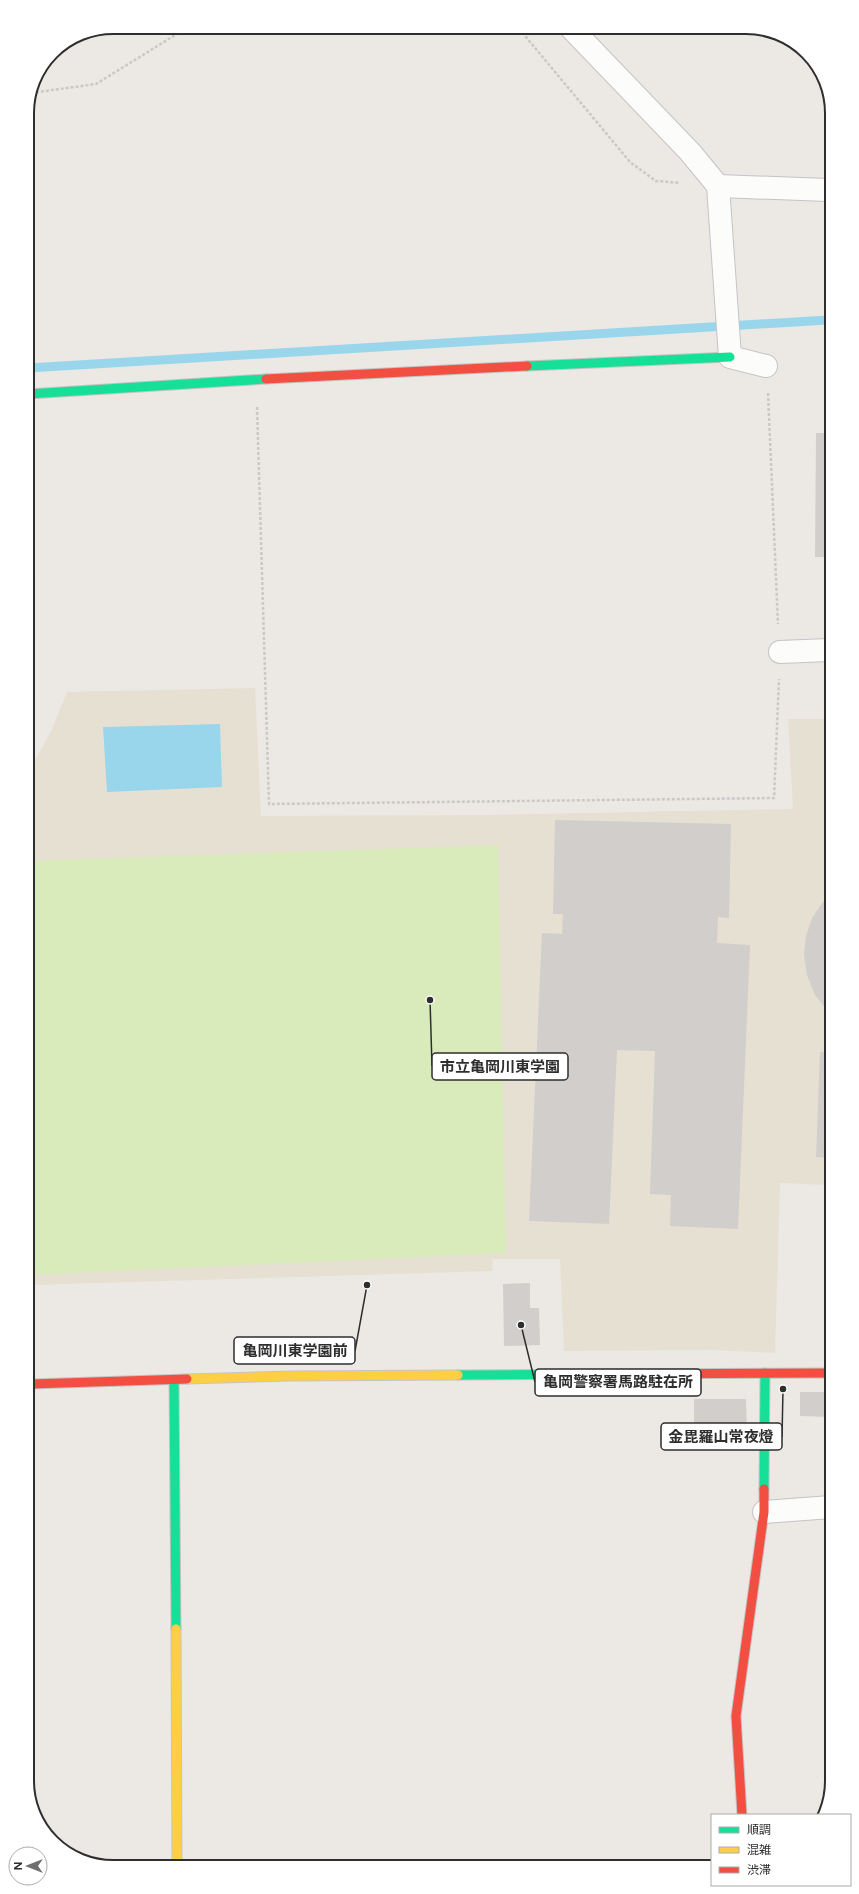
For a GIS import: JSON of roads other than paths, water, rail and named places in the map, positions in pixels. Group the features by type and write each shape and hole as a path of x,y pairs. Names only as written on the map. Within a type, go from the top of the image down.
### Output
{"street":[{"path":"577,34 690,152 718,186 730,357"},
{"path":"718,186 825,190"},
{"path":"34,394 256,378 730,357 766,366"},
{"path":"780,652 825,650"},
{"path":"742,1814 736,1716 764,1512 765,1373"},
{"path":"34,1384 291,1376 825,1373"},
{"path":"174,1380 177,1860"},
{"path":"764,1512 825,1507"}],"water":[{"path":"220,724 222,787 107,792 103,727"}],"waterway":[{"path":"34,368 825,320"}],"place":[{"name":"市立亀岡川東学園","path":"430,1000"},
{"name":"亀岡川東学園前","path":"367,1285"},
{"name":"亀岡警察署馬路駐在所","path":"521,1325"},
{"name":"金毘羅山常夜燈","path":"783,1389"}]}
